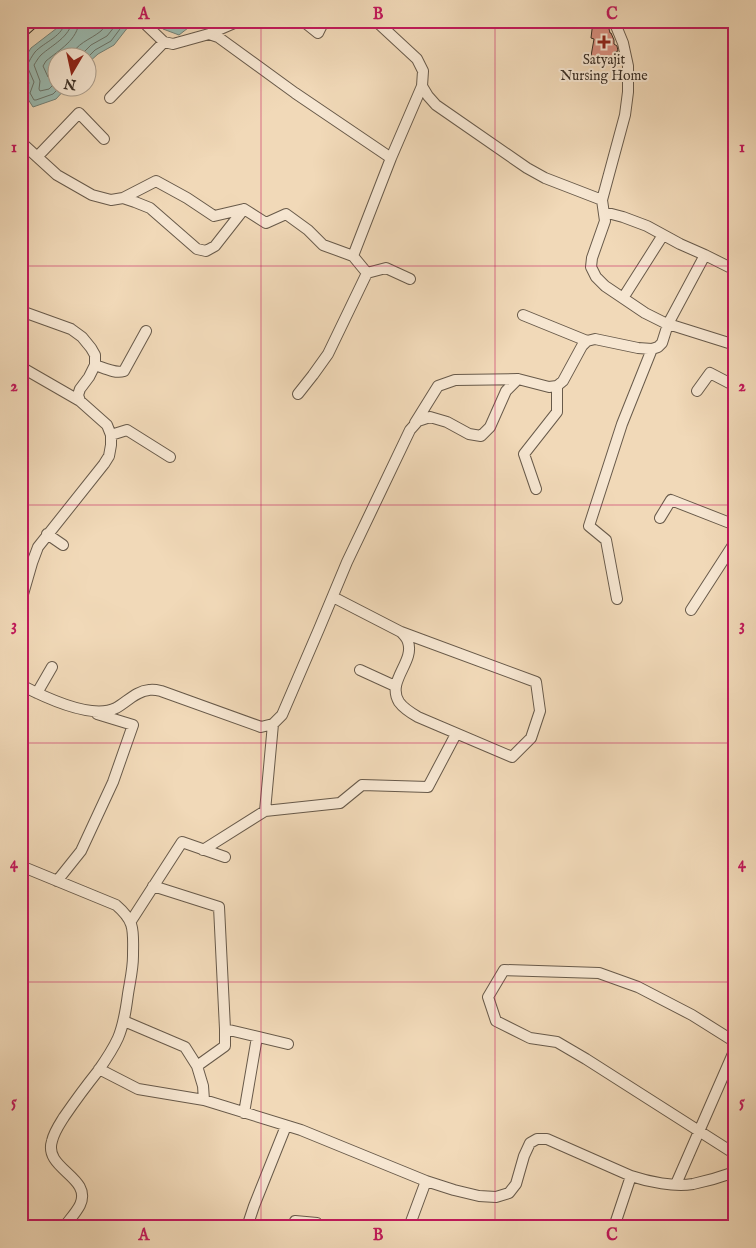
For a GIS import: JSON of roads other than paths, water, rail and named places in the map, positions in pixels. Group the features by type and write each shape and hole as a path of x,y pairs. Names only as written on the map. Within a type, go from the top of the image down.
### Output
{"main road":[{"path":"21,30 31,21"}],"street":[{"path":"142,21 164,42 173,44 209,34 239,21"},
{"path":"303,21 318,33 324,21"},
{"path":"353,256 391,158 422,86 423,71 417,59 376,21"},
{"path":"614,21 623,43 628,66 628,92 625,114 602,200 605,221 592,258 591,267 596,277 604,286 645,313 668,324 735,346"},
{"path":"209,34 218,37 295,93 391,158"},
{"path":"110,98 164,42"},
{"path":"422,86 436,105 526,168 544,178 602,200"},
{"path":"37,157 79,113 104,139"},
{"path":"22,143 57,175 92,195 111,200 123,198 156,181 214,216 244,210 266,223 286,214 308,230 322,245 353,256 367,272"},
{"path":"123,198 150,208 197,249 206,251 215,246 244,210"},
{"path":"604,212 647,226 735,270"},
{"path":"623,298 663,235"},
{"path":"523,315 587,341 595,340 638,348 658,348 662,343 668,324 705,254"},
{"path":"367,272 386,268 410,279"},
{"path":"298,394 328,354 367,272"},
{"path":"21,311 71,329 82,337 91,348 95,355 95,365 80,389 78,395 80,401"},
{"path":"95,365 115,372 124,371 146,331"},
{"path":"89,711 102,712 115,708 136,694 154,690 261,727 273,724 282,715 347,562 410,430 438,386 455,380 518,379 557,386 563,381 582,346 587,341"},
{"path":"617,599 606,540 589,526 622,424 652,349"},
{"path":"21,367 80,401 107,425 111,435 109,456 104,464 38,547 21,602"},
{"path":"697,391 710,373 735,386"},
{"path":"410,430 418,421 430,417 447,422 470,434 481,436 490,427 506,391 518,379"},
{"path":"536,489 524,454 556,412 557,386"},
{"path":"111,435 127,430 170,457"},
{"path":"660,518 671,500 735,525"},
{"path":"48,534 63,545"},
{"path":"691,610 735,542"},
{"path":"333,597 402,632 536,682 540,711 531,738 512,757 418,717 406,709 398,701 395,686 410,650 408,640 402,632"},
{"path":"37,693 52,667"},
{"path":"360,670 395,686"},
{"path":"21,685 56,701 133,725 113,782 81,851 57,881"},
{"path":"265,811 273,724"},
{"path":"203,850 265,811 340,803 362,785 428,787 456,734"},
{"path":"131,922 182,842 225,858"},
{"path":"21,866 116,905 131,922 133,932 133,965 124,1021 118,1039 61,1122 51,1142 50,1150 52,1157 79,1184 82,1191 80,1205 64,1227"},
{"path":"153,886 219,907 225,1046 197,1066"},
{"path":"735,1042 692,1015 638,987 599,973 504,970 488,997 496,1021 530,1038 557,1042 735,1154"},
{"path":"124,1021 185,1047 197,1066 203,1086 204,1100"},
{"path":"225,1029 288,1044"},
{"path":"244,1113 257,1037"},
{"path":"676,1184 735,1049"},
{"path":"99,1069 138,1089 204,1100 301,1130 426,1182 479,1196 496,1196 509,1193 516,1184 530,1143 537,1139 547,1139 631,1176 664,1184 691,1184 735,1172"},
{"path":"247,1227 286,1126"},
{"path":"614,1227 631,1176"},
{"path":"410,1227 426,1182"},
{"path":"292,1227 295,1221 317,1223 320,1227"}],"water":[{"path":"62,21 132,22 114,45 98,54 98,48 48,48 48,98 57,98 33,107 24,93 29,83 21,65 31,48 57,28"},
{"path":"154,21 197,21 179,35 163,29"}],"place":[{"name":"Satyajit Nursing Home","path":"604,42"}]}
